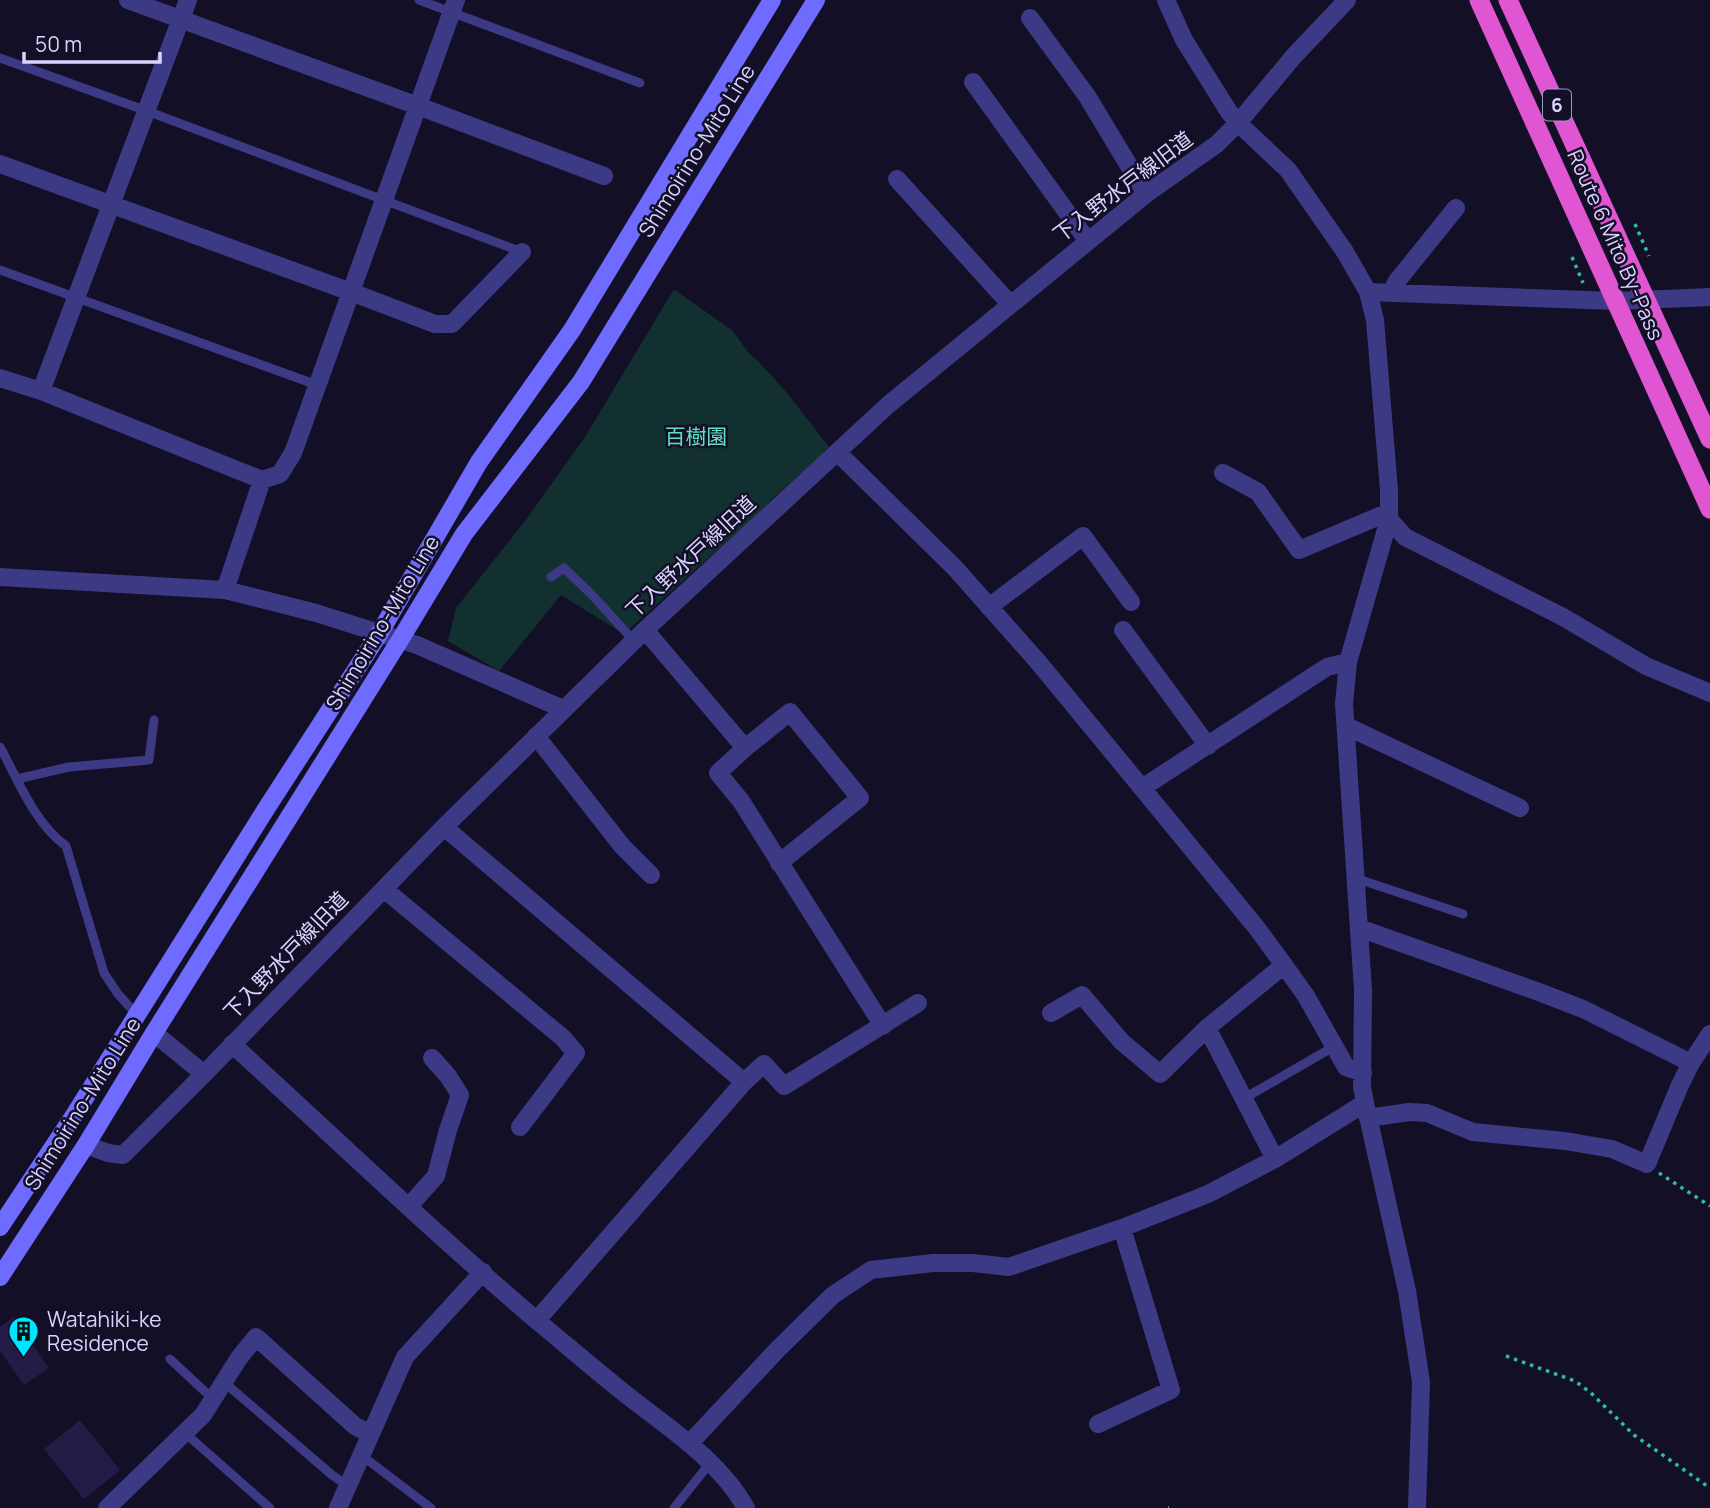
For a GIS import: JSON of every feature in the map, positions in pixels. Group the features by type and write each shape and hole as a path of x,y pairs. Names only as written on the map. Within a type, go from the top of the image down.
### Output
{"highway":[{"name":"Route 6 Mito By-Pass","path":"1479,0 1710,509"},
{"name":"Route 6 Mito By-Pass","path":"1508,0 1710,439"}],"main road":[{"name":"Shimoirino-Mito Line","path":"0,1227 6,1205 74,1117 266,808 379,634 479,462 572,330 772,0"},
{"name":"Shimoirino-Mito Line","path":"0,1277 86,1145 464,534 581,382 816,0"}],"street":[{"path":"128,0 604,176"},
{"path":"41,391 188,0"},
{"path":"1166,0 1184,40 1229,112 1288,170 1345,251 1368,292 1375,320 1389,516 1348,662 1344,704 1363,990 1362,1087 1407,1291 1421,1382 1417,1508"},
{"name":"下入野水戸線旧道","path":"86,1145 122,1155 444,827 640,636 888,405 1087,240 1213,147 1238,123 1294,56 1347,0"},
{"path":"0,378 41,391 262,480 280,474 293,453 454,6"},
{"path":"1030,18 1087,96 1146,194"},
{"path":"973,82 1087,240"},
{"path":"0,164 435,324 453,324 522,252"},
{"path":"897,180 1010,304"},
{"path":"1391,293 1397,281 1456,208"},
{"path":"1368,292 1616,300 1710,297"},
{"path":"836,452 955,568 1039,663 1256,927 1306,996 1346,1066 1363,1073"},
{"path":"1223,473 1258,492 1299,550 1389,516"},
{"path":"225,590 262,480"},
{"path":"1389,516 1405,537 1563,617 1646,666 1710,693"},
{"path":"989,607 1083,536 1131,602"},
{"path":"0,577 225,590 316,613 417,645 563,709"},
{"path":"1123,630 1208,746"},
{"path":"640,636 745,748"},
{"path":"1142,788 1327,667 1348,662"},
{"path":"779,863 860,798 790,712 718,773 741,801 779,863 883,1026"},
{"path":"1346,726 1520,808"},
{"path":"536,736 622,846 651,875"},
{"path":"444,827 744,1082"},
{"path":"384,889 563,1038 576,1054 520,1127"},
{"path":"1359,928 1583,1009 1690,1063"},
{"path":"1051,1013 1082,995 1121,1041 1160,1074 1207,1028 1284,965"},
{"path":"537,1320 744,1082 764,1064 784,1086 918,1003"},
{"path":"1207,1028 1275,1158"},
{"path":"154,1033 204,1074"},
{"path":"689,1444 833,1294 871,1270 933,1263 973,1263 1009,1267 1122,1228 1208,1194 1366,1111 1427,1113 1474,1132 1566,1141 1612,1149 1647,1164 1690,1063 1710,1034"},
{"path":"232,1044 537,1320 613,1385 689,1444 737,1491 746,1508"},
{"path":"409,1206 436,1176 460,1095 432,1058"},
{"path":"1098,1424 1171,1390 1122,1228"},
{"path":"338,1508 405,1357 483,1272"},
{"path":"107,1508 203,1415 239,1358 256,1337 355,1426 370,1434"}],"lane":[{"path":"419,0 454,6 640,83"},
{"path":"0,58 522,252"},
{"path":"0,270 317,385"},
{"path":"551,577 564,568 640,636"},
{"path":"17,779 69,767 149,760 154,720"},
{"path":"0,747 37,814 55,838 66,846 104,973 137,1015"},
{"path":"1355,878 1463,914"},
{"path":"1243,1099 1335,1046"},
{"path":"170,1359 214,1400"},
{"path":"225,1383 348,1486"},
{"path":"185,1433 271,1508"},
{"path":"361,1455 431,1508"},
{"path":"674,1508 710,1463"}],"path":[{"path":"1636,225 1649,256"},
{"path":"1572,257 1584,285"},
{"path":"1647,1164 1710,1206"},
{"path":"1506,1356 1575,1381 1634,1435 1710,1488"}],"green space":[{"name":"百樹園","path":"674,289 733,331 829,447 755,518 624,634 561,595 499,671 448,641 456,608 525,521 585,437"}],"building":[{"name":"Watahiki-ke Residence","path":"14,1317 49,1368 24,1385 0,1351 0,1327"},
{"path":"80,1420 120,1470 84,1499 44,1449"}],"place":[{"name":"Watahiki-ke Residence","path":"24,1359"}]}
